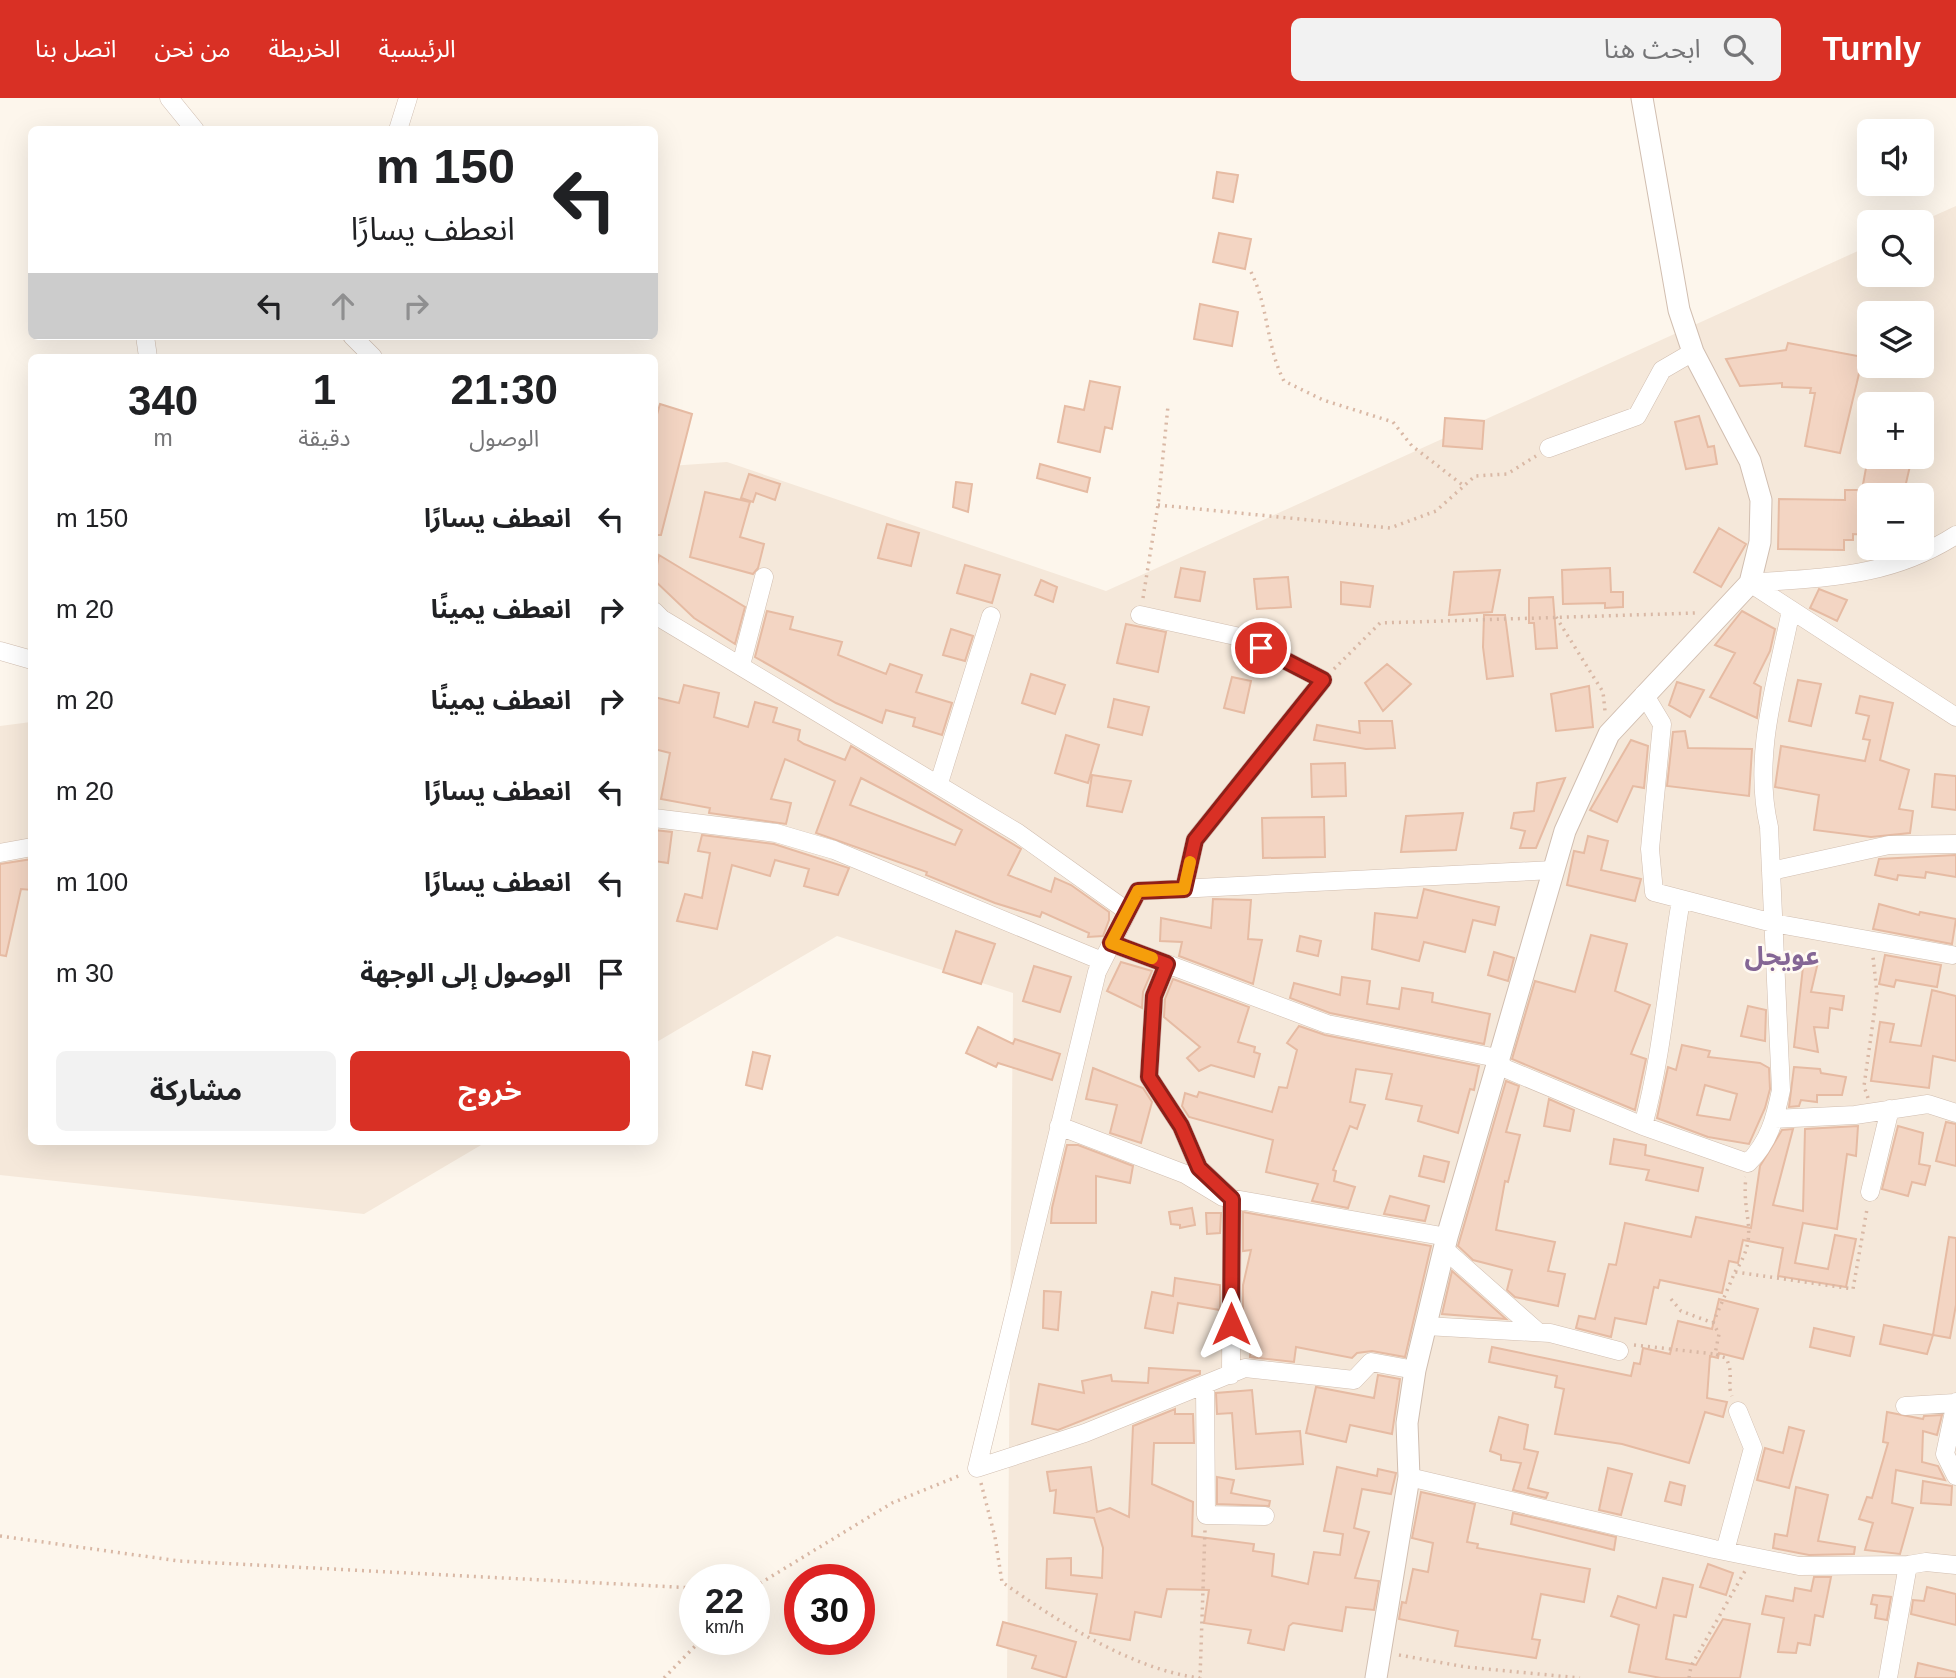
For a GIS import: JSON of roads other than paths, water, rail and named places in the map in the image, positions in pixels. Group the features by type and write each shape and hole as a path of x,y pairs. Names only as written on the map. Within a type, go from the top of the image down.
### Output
{"street":[{"path":"169,98 192,126"},
{"path":"399,126 408,98"},
{"path":"1376,1678 1409,1477 1407,1423 1415,1370 1446,1243 1497,1058 1565,831 1609,734 1750,583 1760,542 1761,500 1750,461 1693,352 1679,310 1642,98"},
{"path":"356,340 370,354"},
{"path":"1549,448 1637,416 1662,370 1693,352"},
{"path":"1750,583 1871,572 1926,554 1956,535"},
{"path":"741,665 764,577"},
{"path":"1750,583 1956,716"},
{"path":"1111,943 1327,1024 1497,1058 1504,1068 1643,1126 1748,1163 1764,1147 1782,1090 1769,827 1763,803 1764,744 1791,610"},
{"path":"658,613 1018,833 1127,911"},
{"path":"1140,615 1240,637 1323,680 1195,840 1184,889"},
{"path":"939,783 991,616"},
{"path":"0,651 28,659"},
{"path":"1644,694 1662,724 1650,849 1654,892 1773,923 1952,955"},
{"path":"658,818 776,833 834,850 1102,961"},
{"path":"1771,871 1889,845 1956,844"},
{"path":"0,853 28,848"},
{"path":"1415,1370 1371,1362 1354,1380 1245,1368 1085,1433 977,1468 1097,972 1138,891 1553,870"},
{"path":"1643,1126 1657,1076 1668,972 1682,900"},
{"path":"1167,964 1154,996 1149,1077 1181,1126 1199,1168 1232,1199 1231,1374"},
{"path":"1775,1119 1881,1111 1928,1104 1956,1113"},
{"path":"1870,1192 1881,1111"},
{"path":"1059,1126 1185,1174 1223,1197 1446,1243 1538,1332"},
{"path":"1426,1326 1538,1332 1619,1351"},
{"path":"1205,1385 1206,1515 1265,1516"},
{"path":"1905,1406 1955,1403 1945,1454 1956,1476"},
{"path":"1725,1551 1753,1448 1738,1411"},
{"path":"1409,1477 1799,1566 1908,1565 1927,1562 1956,1564"},
{"path":"1888,1678 1908,1565"}],"district":[{"name":"عويجل","path":"1782,956"}]}
